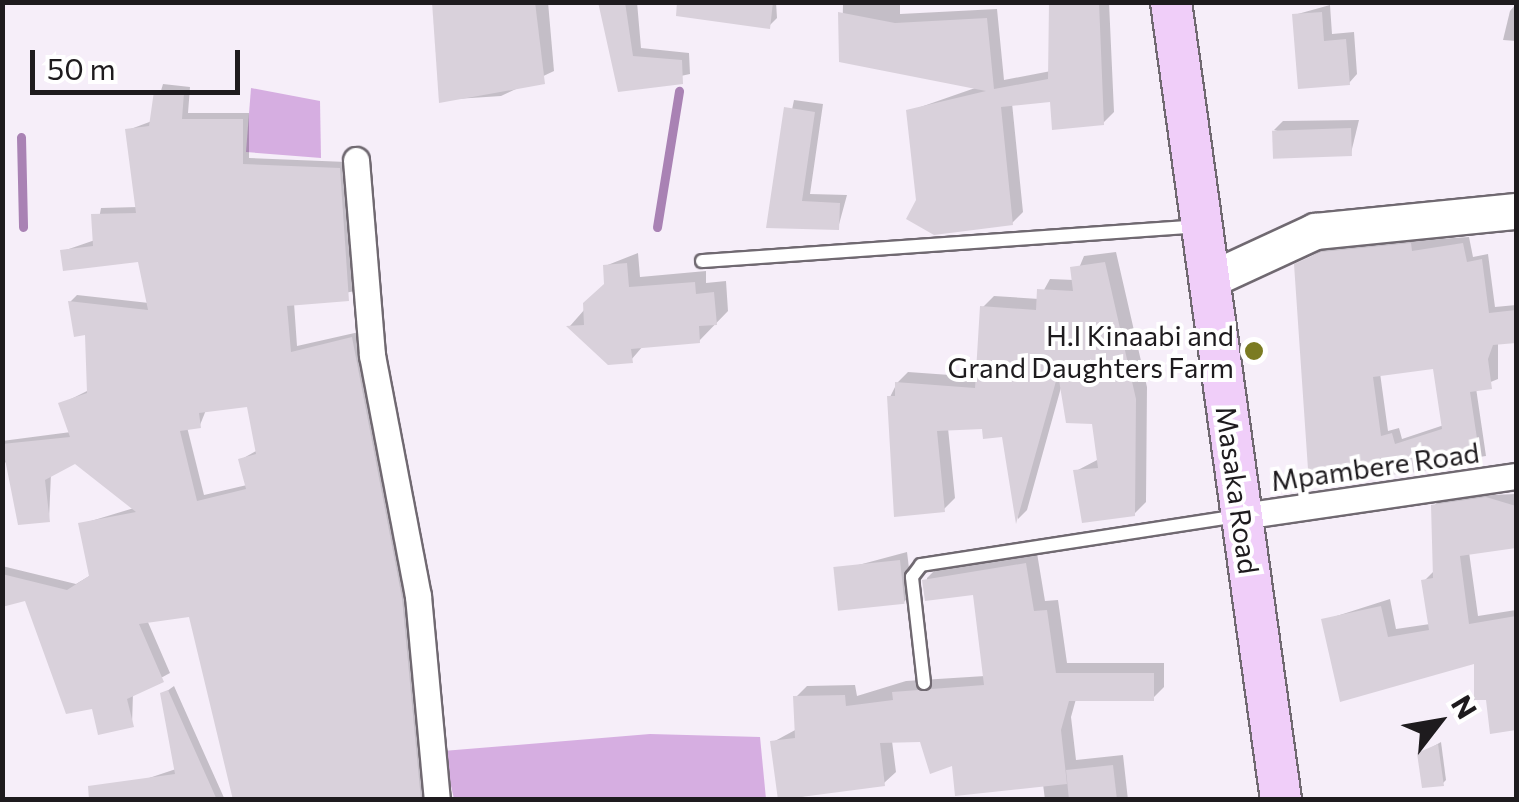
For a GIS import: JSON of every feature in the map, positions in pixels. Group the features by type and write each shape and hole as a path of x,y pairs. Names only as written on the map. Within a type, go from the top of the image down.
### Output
{"main road":[{"name":"Masaka Road","path":"1171,2 1281,800"}],"street":[{"path":"356,160 372,355 418,596 436,800"},
{"path":"1209,280 1315,230 1516,212"},
{"name":"Mpambere Road","path":"1242,516 1516,476"}],"lane":[{"path":"702,261 1202,226"},
{"path":"924,683 912,576 922,566 1242,516"}],"shaded area":[{"path":"251,88 320,101 321,158 246,152"},
{"path":"650,734 760,737 766,799 454,799 443,751"}],"building":[{"path":"432,2 535,2 545,84 439,103"},
{"path":"598,2 625,2 633,56 682,60 683,84 618,92"},
{"path":"677,2 773,2 770,29 676,16"},
{"path":"1049,2 1099,2 1104,125 1052,130 1050,102 1001,107 1013,225 934,235 906,219 916,200 906,110 986,91 839,62 838,12 895,23 987,18 994,89 1048,79"},
{"path":"1322,12 1324,41 1346,39 1350,85 1298,89 1292,14"},
{"path":"154,91 184,93 182,119 243,119 243,164 340,168 349,301 287,306 291,352 352,337 402,598 421,800 233,800 189,617 139,624 164,682 127,699 134,727 98,735 92,709 66,714 25,601 2,607 2,574 67,590 89,576 78,523 136,512 75,464 45,480 50,522 18,525 2,444 70,437 58,403 87,393 85,335 74,337 68,301 148,310 138,262 63,271 60,250 93,246 91,214 136,213 125,129 149,126","holes":["247,407 256,454 238,459 246,489 197,501 180,431 201,428 199,413"]},
{"path":"784,107 815,112 802,201 840,203 839,230 766,228"},
{"path":"1351,128 1352,156 1273,159 1272,131"},
{"path":"1411,243 1412,251 1463,243 1467,262 1482,259 1489,313 1516,310 1516,343 1493,345 1488,359 1492,389 1470,392 1481,465 1309,484 1294,264 1321,252","holes":["1433,369 1442,429 1395,444 1392,433 1381,436 1373,377"]},
{"path":"1105,262 1136,399 1135,516 1082,523 1073,470 1098,468 1092,424 1066,423 1058,374 1016,524 1002,437 983,439 982,429 937,431 945,512 894,517 887,396 895,396 895,382 975,388 980,306 1036,310 1037,289 1073,291 1070,267"},
{"path":"627,263 629,287 695,282 696,294 714,292 717,325 699,326 700,343 631,349 633,363 608,365 566,326 584,325 583,303 604,284 603,265"},
{"path":"1486,497 1516,506 1516,548 1460,556 1469,624 1516,616 1516,730 1490,734 1486,700 1474,700 1474,664 1340,702 1321,619 1381,606 1388,637 1429,630 1421,580 1433,578 1431,505"},
{"path":"900,560 905,604 838,611 833,567"},
{"path":"1026,563 1034,611 1047,610 1056,673 1154,673 1154,701 1069,701 1061,730 1067,784 955,796 952,766 930,774 920,742 880,743 885,786 778,800 770,741 795,738 793,696 845,695 846,706 893,700 892,692 984,685 973,595 925,601 922,580"},
{"path":"168,690 217,800 89,800 88,786 175,774 160,693"},
{"path":"1438,744 1444,786 1422,788 1417,753"},
{"path":"1113,765 1117,800 1069,800 1066,770"}],"waterway":[{"path":"657,227 679,91"},
{"path":"21,137 23,227"}],"place":[{"name":"H.I Kinaabi and Grand Daughters Farm","path":"1254,351"}]}
